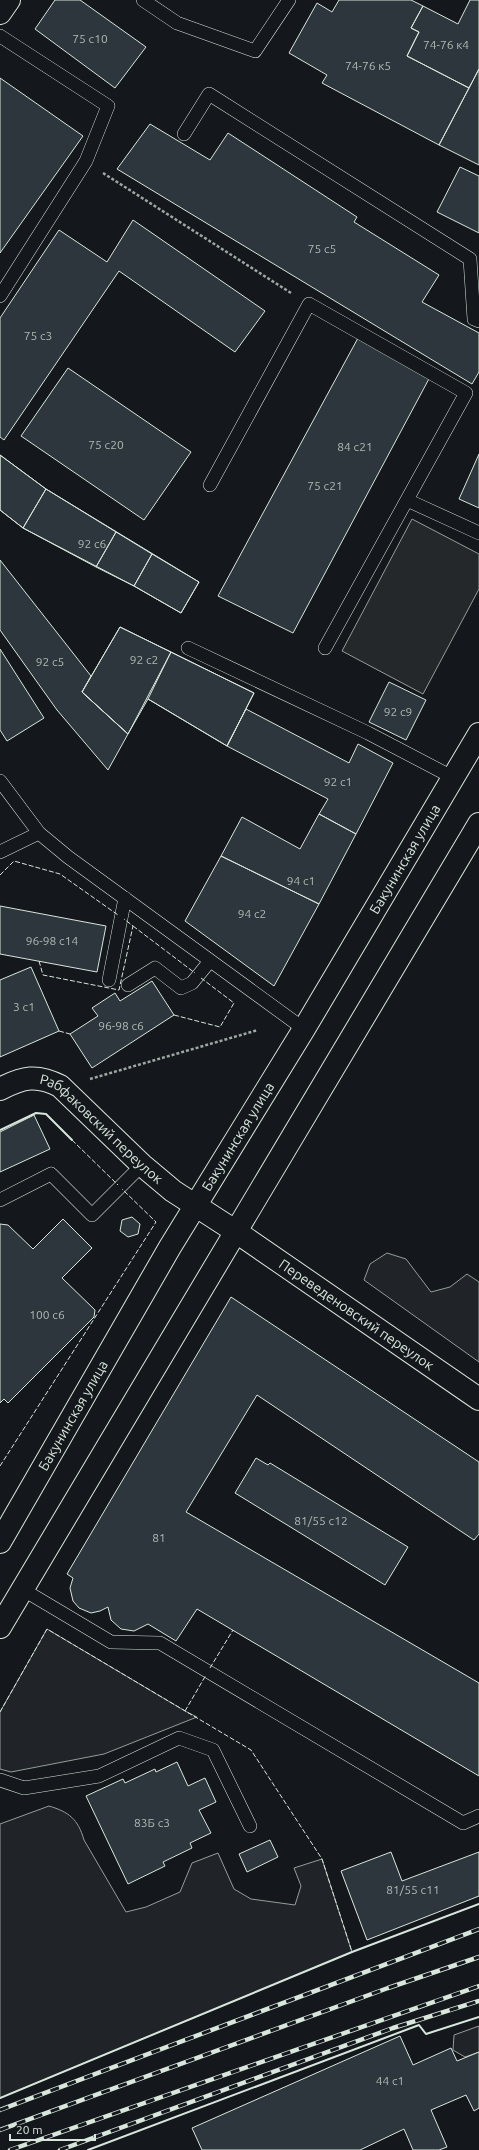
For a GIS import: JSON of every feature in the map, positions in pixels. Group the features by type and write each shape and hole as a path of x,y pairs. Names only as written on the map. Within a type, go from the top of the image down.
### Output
{"main road":[{"path":"0,13 9,0"},
{"name":"Бакунинская улица","path":"1,1537 195,1207 304,1029 479,734"},
{"path":"0,1627 479,824"},
{"name":"Рабфаковский переулок","path":"0,1088 32,1077 46,1079 60,1086 142,1165 195,1207 235,1231"},
{"name":"Переведеновский переулок","path":"235,1231 479,1399"}],"lane":[{"path":"143,0 177,23 255,51 289,0"},
{"path":"0,36 108,106 86,161 0,296"},
{"path":"184,134 208,94 470,259 474,319 479,321"},
{"path":"210,485 309,304 466,393 325,648"},
{"path":"407,500 479,533"},
{"path":"188,648 368,733 454,778"},
{"path":"0,781 39,833 68,857 304,1029"},
{"path":"0,852 39,833"},
{"path":"109,980 125,898"},
{"path":"128,986 154,968 181,988 192,983 210,961"},
{"path":"0,1200 51,1174 92,1215 142,1165"},
{"path":"22,1589 111,1642 160,1643 463,1822 479,1816"},
{"path":"0,1780 24,1788 99,1776 179,1738 213,1750 250,1826"}],"path":[{"path":"118,184 180,221 270,281"},
{"path":"84,1080 258,1030"}],"shaded area":[{"path":"412,519 479,554 479,589 423,694 342,651"},
{"path":"387,1253 406,1259 431,1292 450,1287 467,1274 479,1282 479,1362 364,1280 370,1264"},
{"path":"47,1629 197,1717 104,1754 11,1772 0,1769 0,1712"},
{"path":"49,1806 62,1811 72,1817 76,1822 84,1840 126,1912 146,1907 180,1892 192,1863 218,1853 234,1889 251,1899 295,1905 301,1886 294,1868 322,1859 352,1952 0,2098 0,1824"},
{"path":"479,2026 479,2052 465,2057 453,2050 454,2035"}],"building":[{"path":"55,0 80,0 146,47 115,88 35,29"},
{"path":"339,0 411,0 423,6 411,28 419,32 407,56 469,88 439,145 322,83 327,75 289,53 317,3 332,12"},
{"path":"470,0 479,0 479,69 469,88 407,56 419,32 411,28 423,6 458,24"},
{"path":"479,69 479,165 439,145"},
{"path":"0,78 83,136 0,253"},
{"path":"150,124 210,160 228,133 357,217 354,222 439,275 422,302 479,333 479,372 472,384 117,169"},
{"path":"460,167 479,176 479,233 437,212"},
{"path":"133,220 265,311 235,352 119,271 4,440 0,437 0,318 59,230 107,262"},
{"path":"358,338 431,375 293,633 218,596"},
{"path":"68,368 191,452 144,520 21,436"},
{"path":"479,454 479,508 459,499"},
{"path":"0,455 46,489 23,528 0,510"},
{"path":"0,455 46,489 199,582 181,613 134,586 23,528 0,510"},
{"path":"46,489 116,532 96,567 23,528"},
{"path":"116,532 152,554 134,586 96,567"},
{"path":"152,554 199,582 181,613 134,586"},
{"path":"0,560 91,676 82,692 128,734 108,770 57,710 0,630"},
{"path":"120,627 171,652 128,734 82,692"},
{"path":"120,627 254,693 227,746 148,699 128,734 82,692"},
{"path":"0,649 44,718 7,741 0,730"},
{"path":"171,652 254,693 227,746 148,699"},
{"path":"389,682 426,700 406,740 369,722"},
{"path":"246,709 349,763 358,744 393,763 356,834 319,814 328,799 227,746"},
{"path":"319,814 356,834 319,904 221,856 242,817 300,849"},
{"path":"221,856 319,904 274,986 185,921"},
{"path":"0,906 106,926 97,972 0,954"},
{"path":"31,967 59,1031 0,1057 0,980"},
{"path":"152,981 174,1015 92,1068 70,1034 98,1016 92,1008 115,993 120,1001"},
{"path":"34,1115 50,1149 0,1172 0,1132"},
{"path":"132,1217 140,1224 138,1234 128,1237 120,1231 122,1220"},
{"path":"63,1219 92,1248 62,1278 95,1310 94,1317 8,1403 4,1399 0,1403 0,1224 8,1225 33,1249"},
{"path":"231,1297 479,1462 479,1534 474,1540 257,1395 186,1512 479,1683 479,1776 197,1609 176,1641 148,1624 134,1631 121,1629 111,1620 108,1607 91,1613 79,1608 73,1601 70,1588 73,1578 67,1574"},
{"path":"256,1458 268,1465 270,1463 408,1547 385,1585 235,1493"},
{"path":"177,1762 188,1786 205,1778 216,1802 199,1810 211,1833 190,1843 192,1848 163,1862 165,1866 128,1884 86,1796 123,1779 125,1783 155,1769 156,1772"},
{"path":"270,1840 278,1857 247,1872 239,1854"},
{"path":"391,1852 402,1881 479,1852 479,1896 367,1940 341,1871"},
{"path":"400,2036 413,2065 451,2048 457,2061 479,2052 479,2108 474,2111 466,2095 431,2110 447,2147 439,2150 413,2150 404,2129 360,2150 202,2150 192,2128"}],"railway":[{"path":"0,2110 479,1929"},
{"path":"0,2130 388,1988 479,1957"},
{"path":"10,2150 479,1986"},
{"path":"60,2150 393,2028 479,2001"}],"fence":[{"path":"0,875 14,861 60,874 118,915"},
{"path":"39,961 43,975 119,990 133,926 124,919"},
{"path":"133,926 195,973"},
{"path":"174,1015 220,1027 234,1003 201,978"},
{"path":"59,1031 70,1034"},
{"path":"72,1140 118,1185"},
{"path":"0,1466 156,1222 122,1189"},
{"path":"0,1712 47,1629 251,1750 322,1859 352,1952"},
{"path":"210,1668 233,1630"},
{"path":"185,1711 206,1675"}],"wall":[{"path":"0,1130 36,1113 46,1114 72,1140"},
{"path":"0,2098 352,1952 479,1904"},
{"path":"88,2150 419,2025 426,2034 479,2017"}]}
